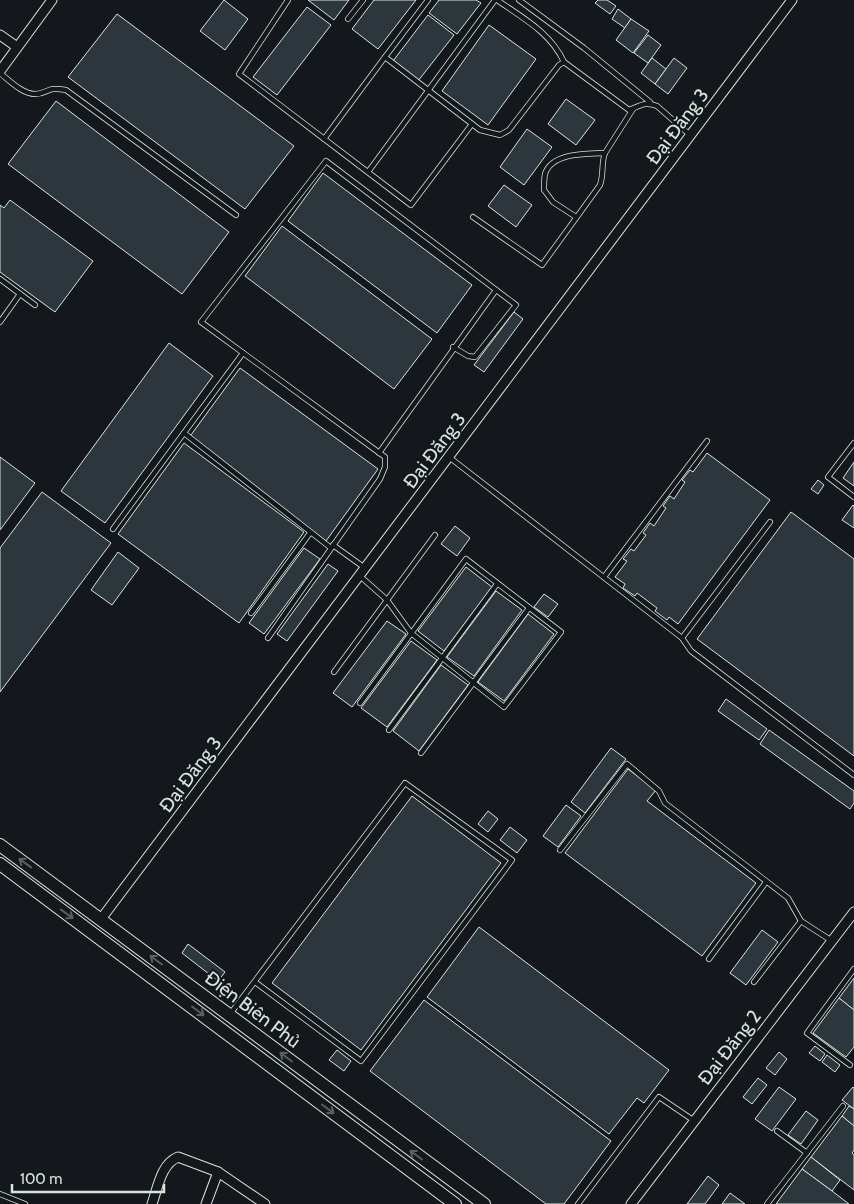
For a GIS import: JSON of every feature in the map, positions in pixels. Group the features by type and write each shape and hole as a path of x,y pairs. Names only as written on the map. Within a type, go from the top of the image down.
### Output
{"main road":[{"name":"Điện Biên Phủ","path":"0,845 484,1204"},
{"name":"Điện Biên Phủ","path":"0,864 455,1204"},
{"path":"428,1184 440,1172"}],"street":[{"path":"0,72 52,0"},
{"name":"Đại Đăng 3","path":"101,919 792,0"},
{"path":"0,34 17,47"},
{"name":"Đại Đăng 2","path":"631,1204 693,1120 854,912"},
{"path":"152,1204 164,1169 170,1160 178,1157 186,1158 218,1172 265,1204"},
{"path":"206,1204 218,1172"}],"lane":[{"path":"288,0 239,74 411,205 472,124"},
{"path":"348,19 362,0"},
{"path":"324,139 428,0"},
{"path":"368,172 496,0 542,32 558,48 564,62 623,106 629,110 644,103 650,103"},
{"path":"519,0 584,48 690,135"},
{"path":"386,56 472,124 491,134 500,135 509,130 559,65 564,62"},
{"path":"0,72 27,93 36,94 53,87 66,90 236,215"},
{"path":"473,217 542,265 600,185 604,173 603,160 605,153 634,108"},
{"path":"576,217 553,202 544,190 545,173 555,162 570,156 605,153"},
{"path":"268,638 380,479 385,467 385,457 201,322 326,161 516,305 475,356 468,356 453,347"},
{"path":"0,279 35,305"},
{"path":"379,453 453,347 496,290"},
{"path":"0,322 20,294"},
{"path":"113,529 243,353"},
{"path":"184,434 363,572 412,633 504,707 561,632 466,559 412,633 360,703"},
{"path":"604,577 707,441"},
{"path":"854,443 828,477 854,497"},
{"path":"449,457 682,638 691,651 854,775"},
{"path":"682,638 770,522"},
{"path":"251,613 310,533"},
{"path":"334,672 435,535"},
{"path":"389,730 497,584"},
{"path":"421,753 529,608"},
{"path":"560,850 627,764 659,791 665,803 788,898 801,920 832,940"},
{"path":"229,1015 254,982 405,783 512,860 361,1060 254,982"},
{"path":"709,959 766,882"},
{"path":"754,982 801,920"},
{"path":"850,1065 807,1032 854,969"},
{"path":"578,1204 659,1097 693,1120"},
{"path":"767,1204 843,1106"},
{"path":"777,1131 807,1153"},
{"path":"0,1194 25,1204"}],"building":[{"path":"224,0 248,19 225,50 200,31"},
{"path":"308,0 349,0 334,20"},
{"path":"374,0 416,0 378,49 352,29"},
{"path":"439,0 476,0 481,3 457,34 429,13"},
{"path":"598,0 607,0 616,6 610,14 595,3"},
{"path":"307,7 331,25 277,95 253,77"},
{"path":"618,9 631,19 625,28 612,19"},
{"path":"117,14 294,146 245,209 68,77"},
{"path":"428,15 454,35 418,81 393,61"},
{"path":"631,19 649,31 633,53 616,40"},
{"path":"489,25 536,59 488,125 442,91"},
{"path":"648,35 661,45 648,63 634,53"},
{"path":"652,58 666,69 655,84 641,73"},
{"path":"674,58 687,68 668,94 655,84"},
{"path":"566,99 595,120 576,145 548,124"},
{"path":"56,101 229,232 182,294 8,164"},
{"path":"527,129 552,147 524,185 500,167"},
{"path":"323,173 472,285 437,333 288,221"},
{"path":"504,185 532,205 516,227 488,206"},
{"path":"10,200 93,261 55,312 0,272 0,205 4,208"},
{"path":"282,226 432,339 394,389 245,276"},
{"path":"514,312 523,319 484,372 474,365"},
{"path":"169,343 213,376 105,523 61,491"},
{"path":"240,368 378,469 326,541 188,439"},
{"path":"184,443 304,532 239,623 118,534"},
{"path":"707,453 770,500 678,624 669,617 667,620 655,611 657,608 637,593 635,596 623,588 625,584 615,577 627,561 623,559 631,549 634,551 646,535 643,533 650,523 654,526 666,508 663,506 670,496 674,499 685,482 682,480 690,470 693,472"},
{"path":"0,457 35,483 0,530"},
{"path":"854,462 854,486 843,478"},
{"path":"818,480 824,485 818,494 811,489"},
{"path":"42,492 111,543 0,692 0,548"},
{"path":"854,506 854,528 842,520"},
{"path":"791,512 854,559 854,756 697,639"},
{"path":"455,526 470,538 457,556 441,544"},
{"path":"304,548 320,559 264,634 249,623"},
{"path":"118,552 139,568 112,605 91,590"},
{"path":"328,564 338,571 287,641 277,634"},
{"path":"466,567 492,587 444,651 418,631"},
{"path":"496,591 522,610 474,676 447,657"},
{"path":"544,594 558,604 548,617 534,607"},
{"path":"528,614 554,634 504,701 478,682"},
{"path":"387,621 406,634 352,707 333,693"},
{"path":"411,641 437,660 387,727 361,708"},
{"path":"441,665 468,685 419,751 393,731"},
{"path":"726,699 767,729 759,740 718,711"},
{"path":"769,730 854,791 854,803 850,809 760,744"},
{"path":"611,748 626,759 585,813 571,802"},
{"path":"628,769 656,790 647,801 756,883 702,956 565,853"},
{"path":"412,796 501,863 361,1050 272,983"},
{"path":"566,805 581,816 558,847 543,836"},
{"path":"488,811 498,819 488,832 478,824"},
{"path":"510,827 527,840 517,853 500,840"},
{"path":"479,927 669,1070 644,1103 637,1098 609,1134 427,997"},
{"path":"762,930 778,942 746,985 730,973"},
{"path":"188,944 225,972 218,981 182,953"},
{"path":"854,978 854,1010 839,998"},
{"path":"839,998 854,1010 854,1047 846,1057 813,1033"},
{"path":"424,1000 611,1141 564,1204 546,1204 370,1071"},
{"path":"815,1046 825,1054 820,1061 809,1053"},
{"path":"337,1050 351,1061 344,1071 329,1060"},
{"path":"779,1052 787,1059 775,1075 766,1068"},
{"path":"827,1055 840,1065 835,1072 822,1062"},
{"path":"758,1078 767,1085 752,1104 743,1097"},
{"path":"779,1087 796,1099 772,1131 755,1119"},
{"path":"854,1088 854,1109 842,1100"},
{"path":"849,1106 854,1109 854,1126 842,1116"},
{"path":"806,1111 818,1120 801,1144 788,1135"},
{"path":"842,1116 854,1126 854,1150 852,1153 854,1155 854,1190 811,1157"},
{"path":"811,1157 840,1180 832,1191 802,1169"},
{"path":"802,1169 832,1191 849,1204 776,1204"},
{"path":"708,1176 719,1185 705,1204 687,1204"},
{"path":"730,1193 745,1204 722,1204"}]}
